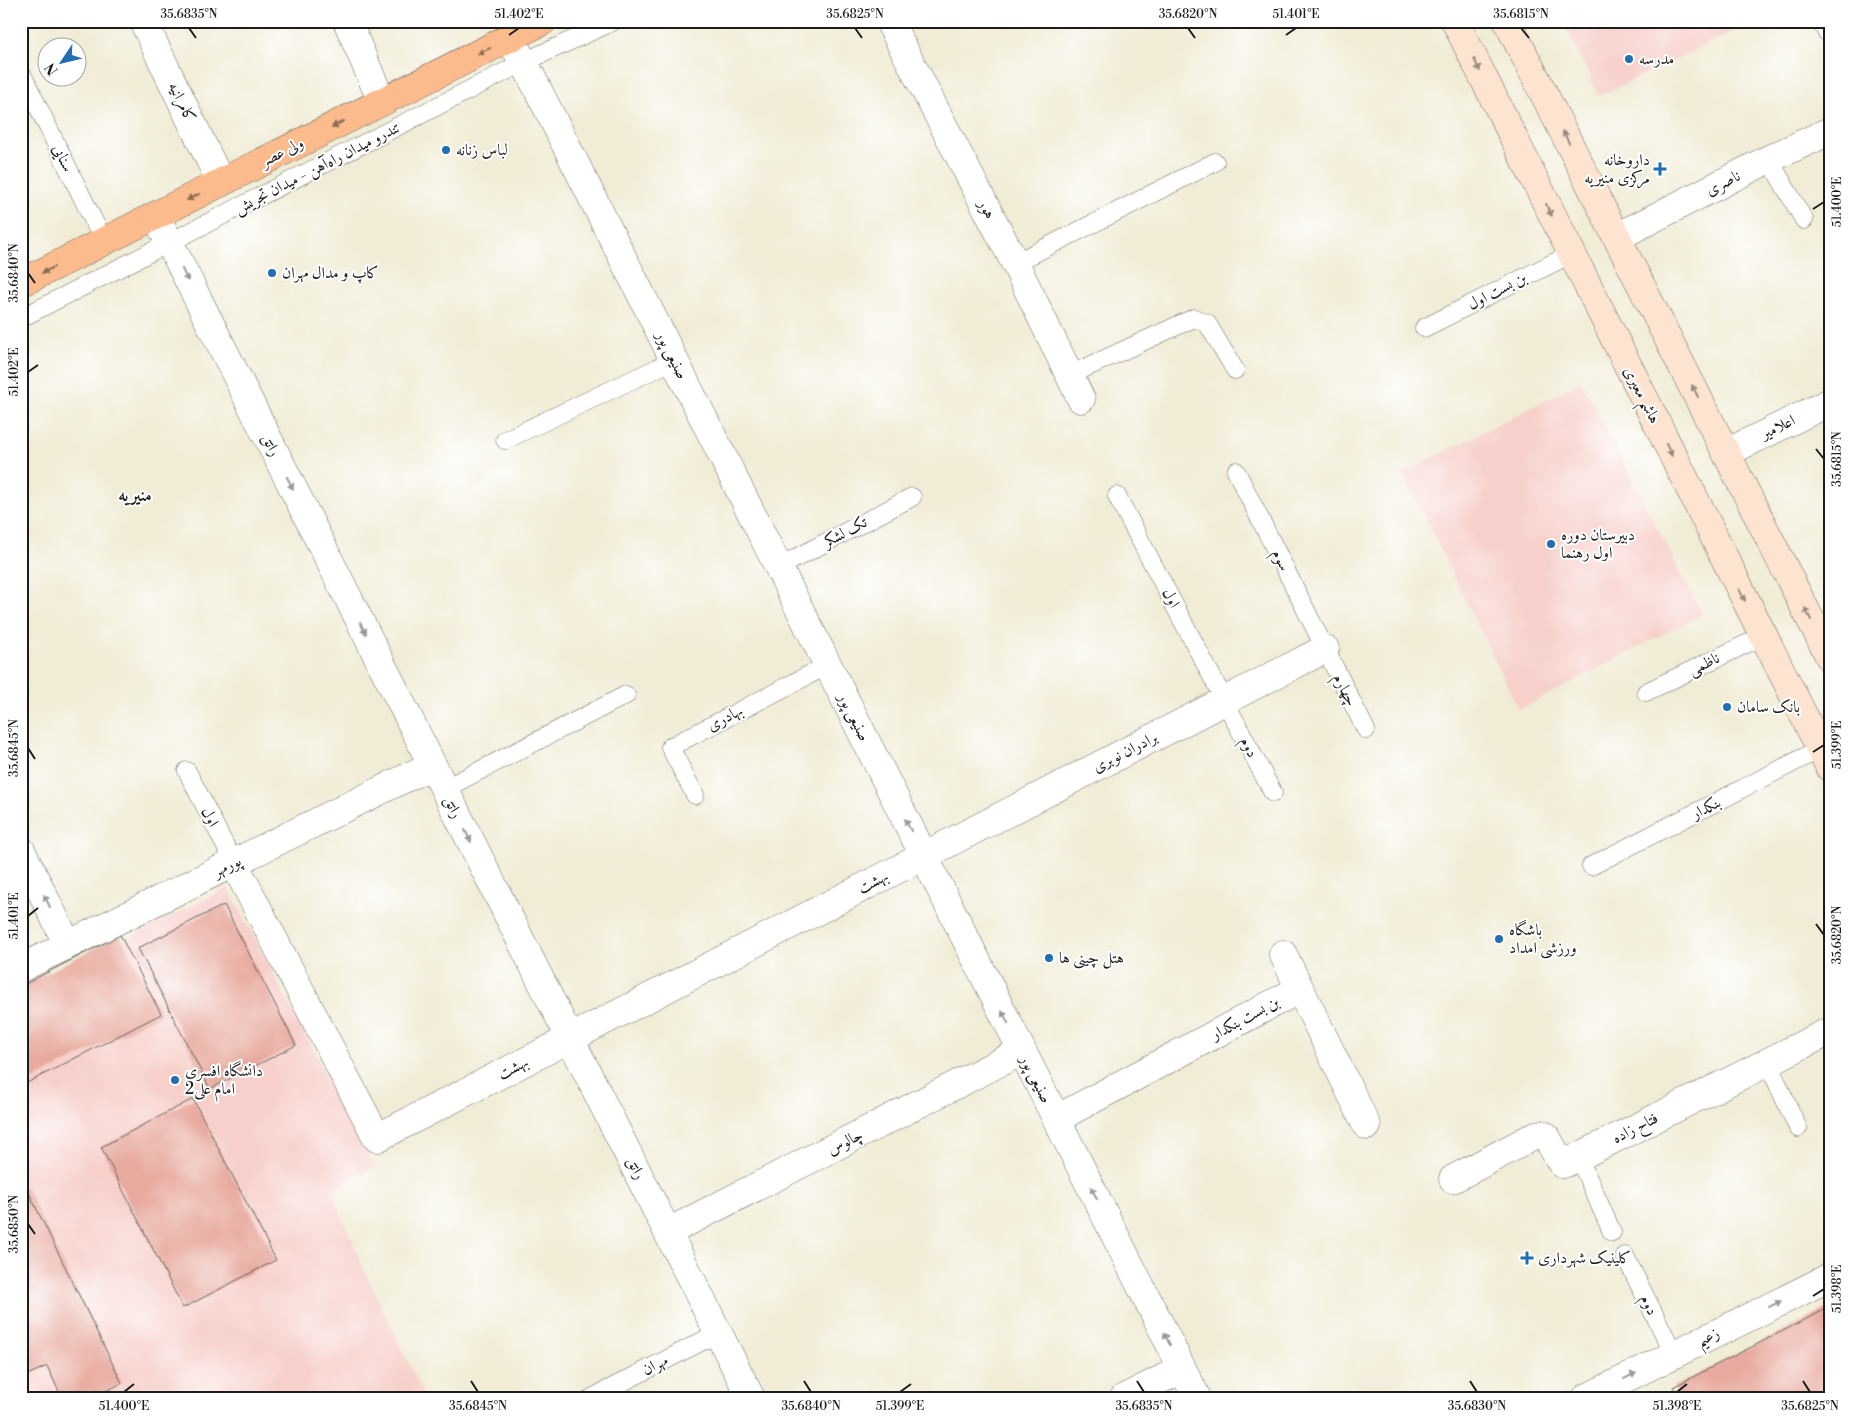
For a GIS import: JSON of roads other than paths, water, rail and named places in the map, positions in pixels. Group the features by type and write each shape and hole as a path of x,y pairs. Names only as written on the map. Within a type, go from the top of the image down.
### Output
{"main road":[{"name":"هاشم معیری","path":"1455,21 1825,759"},
{"path":"1507,21 1830,658"},
{"name":"ولی عصر","path":"21,283 382,102 523,28"}],"street":[{"name":"کامرانیه","path":"143,21 221,183"},
{"path":"347,21 382,102"},
{"name":"هور","path":"889,21 1015,263 1076,387"},
{"path":"1826,21 1830,28"},
{"name":"صنیعی پور","path":"523,28 524,62 1197,1398"},
{"name":"ناصری","path":"1616,237 1830,130"},
{"name":"راتق","path":"156,216 751,1398"},
{"name":"اعلامیر","path":"1726,453 1830,402"},
{"name":"برادران نوبری","path":"924,856 1325,649"},
{"name":"پورمهر","path":"21,968 432,765"},
{"path":"21,850 68,945"},
{"name":"بهشت","path":"234,863 377,1138 924,856"},
{"path":"1283,954 1367,1126"},
{"name":"بن بست بنکدار","path":"1056,1119 1300,989"},
{"name":"فتاح زاده","path":"1453,1179 1536,1135 1542,1134 1546,1136 1563,1164 1830,1031"},
{"name":"چالوس","path":"668,1232 1022,1051"},
{"name":"زعیم","path":"1586,1398 1830,1277"},
{"path":"1124,1398 1182,1369"}],"lane":[{"name":"تندرو میدان راه‌آهن - میدان تجریش","path":"21,318 524,62 614,21"},
{"name":"سنایی","path":"22,74 104,242"},
{"path":"1769,159 1804,220"},
{"path":"1015,263 1215,162"},
{"name":"بن بست اول","path":"1424,328 1571,254"},
{"path":"1076,387 1194,318 1207,324 1235,370"},
{"path":"505,440 674,360"},
{"name":"سوم","path":"1236,471 1325,649"},
{"name":"اول","path":"1117,496 1225,701"},
{"name":"تک لشکر","path":"779,567 912,497"},
{"name":"ناظمی","path":"1646,692 1763,636"},
{"name":"چهارم","path":"1325,649 1366,730"},
{"name":"بهادری","path":"694,795 670,747 828,665"},
{"path":"444,789 626,696"},
{"name":"دوم","path":"1225,701 1273,792"},
{"name":"بنکدار","path":"1591,866 1825,759"},
{"name":"اول","path":"187,771 234,863"},
{"path":"1767,1061 1798,1128"},
{"path":"1578,1156 1612,1232"},
{"name":"دوم","path":"1624,1256 1674,1354"},
{"name":"مهران","path":"592,1398 718,1332"}],"place":[{"name":"مدرسه","path":"1629,59"},
{"name":"لباس زنانه","path":"446,150"},
{"name":"داروخانه مرکزی منیریه","path":"1660,169"},
{"name":"کاپ و مدال مهران","path":"272,273"},
{"name":"دبیرستان دوره اول رهنما","path":"1551,544"},
{"name":"بانک سامان","path":"1727,707"},
{"name":"باشگاه ورزشی امداد","path":"1499,939"},
{"name":"هتل چینی ها","path":"1049,958"},
{"name":"دانشگاه افسری امام علی2","path":"175,1080"},
{"name":"کلینیک شهرداری","path":"1527,1258"}],"district":[{"name":"منیریه","path":"135,495"}]}
